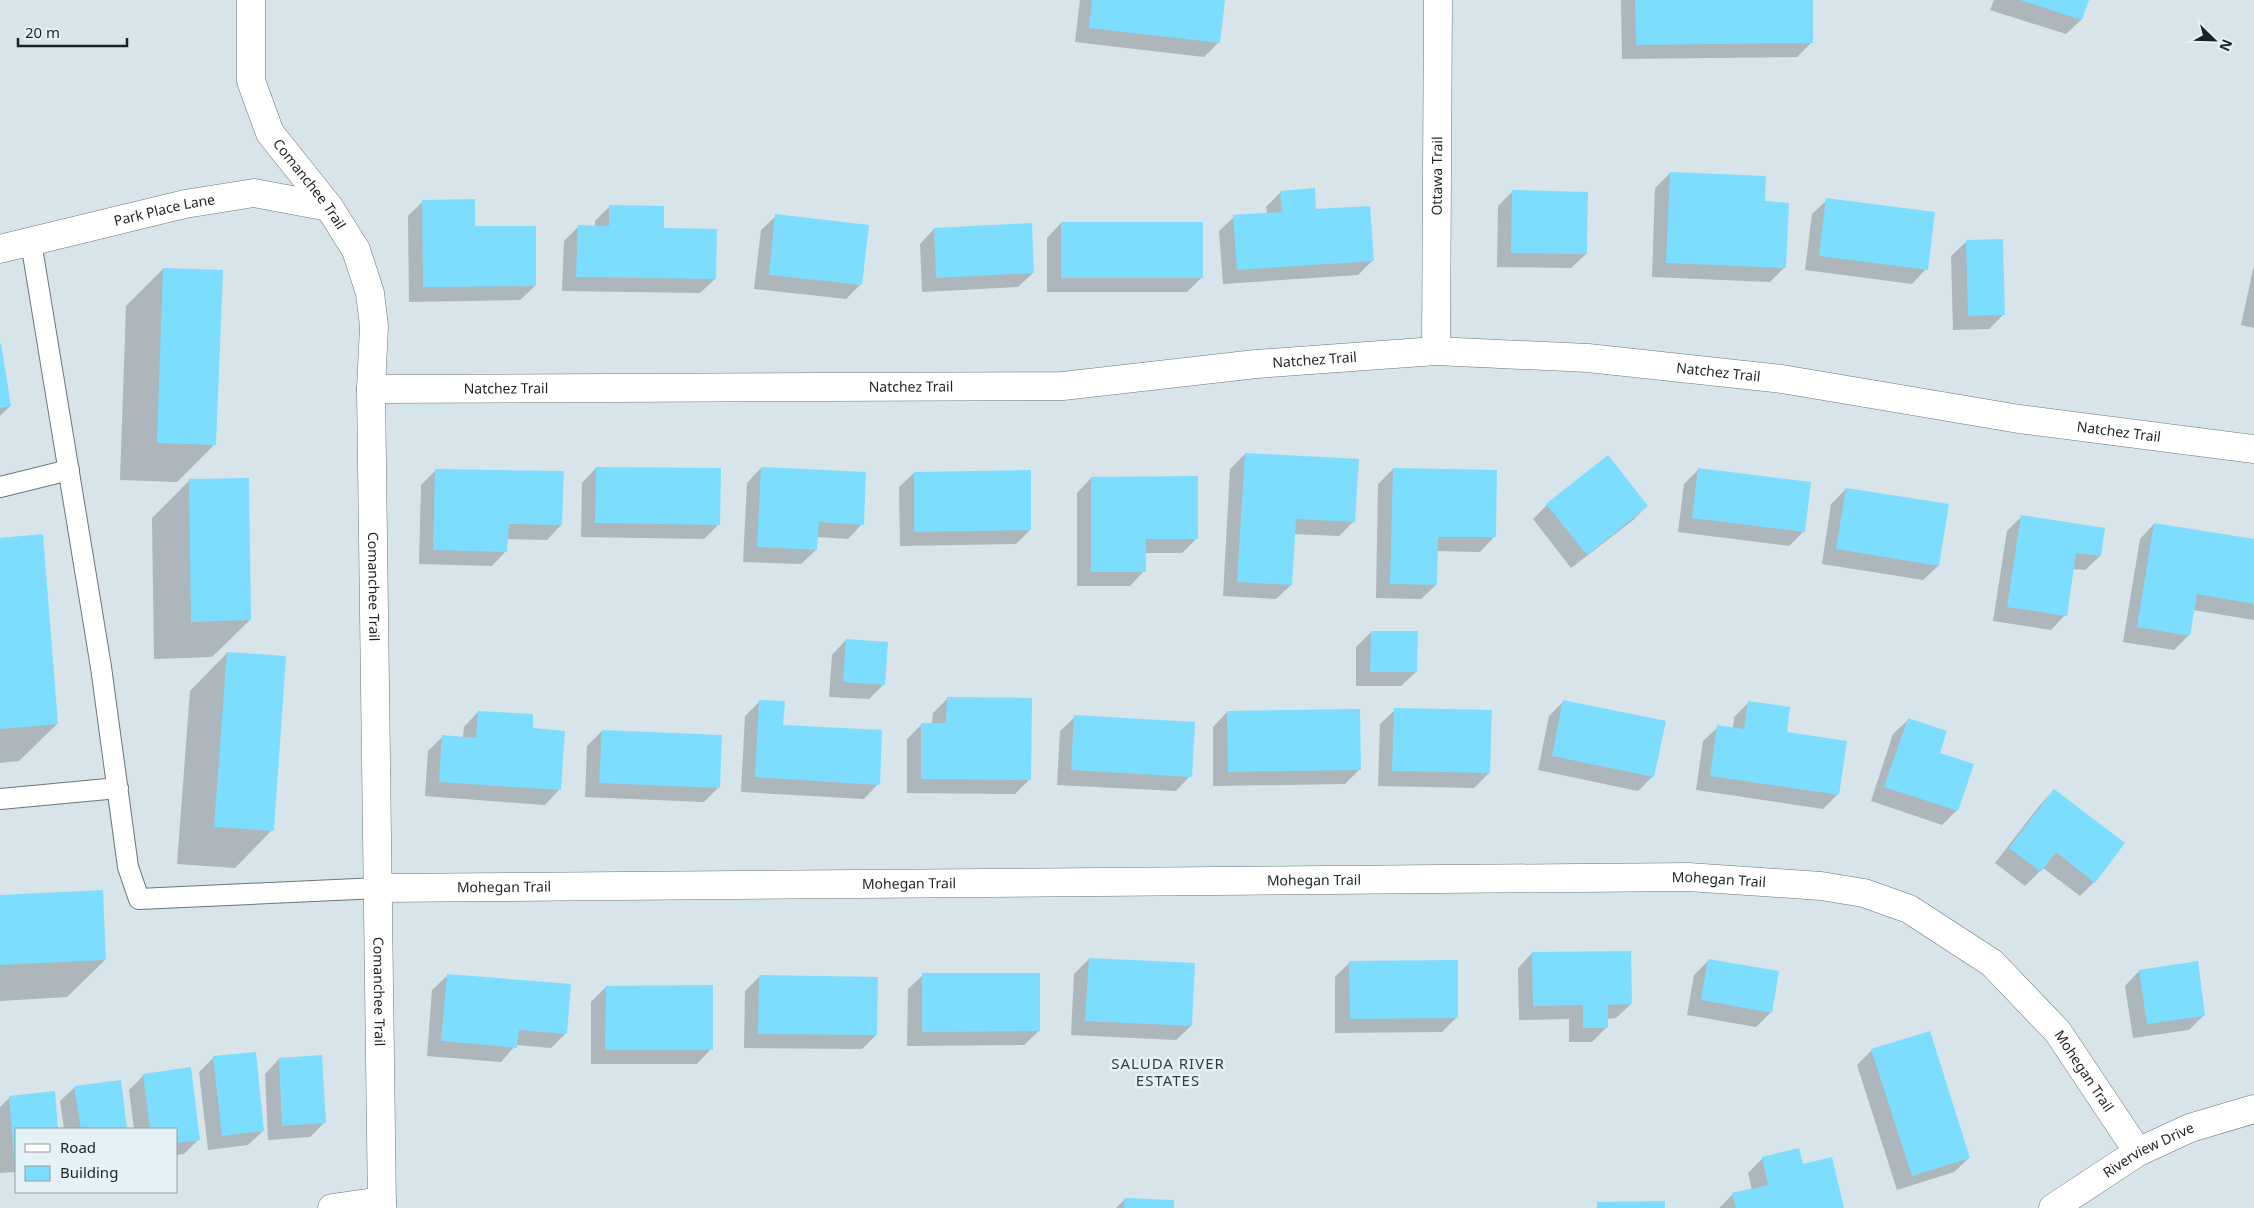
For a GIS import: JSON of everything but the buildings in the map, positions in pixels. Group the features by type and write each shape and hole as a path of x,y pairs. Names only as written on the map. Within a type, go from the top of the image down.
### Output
{"street":[{"name":"Comanchee Trail","path":"251,0 251,80 270,133 329,206 356,250 370,293 374,326 371,389 382,1204"},
{"name":"Ottawa Trail","path":"1436,351 1438,0"},
{"name":"Park Place Lane","path":"0,250 185,204 254,193 329,206"},
{"name":"Natchez Trail","path":"371,389 1063,386 1256,364 1436,351 1588,358 1782,379 2019,419 2254,449"},
{"name":"Mohegan Trail","path":"378,888 1678,877 1821,886 1864,893 1909,909 1992,963 2058,1032 2138,1152"},
{"name":"Riverview Drive","path":"2053,1208 2138,1152 2190,1128 2254,1109"},
{"path":"332,1208 382,1204"}],"lane":[{"path":"31,242 101,667 128,867 139,899 378,888"},
{"path":"0,487 69,470"},
{"path":"0,799 118,788"}],"district":[{"name":"SALUDA RIVER ESTATES","path":"1168,1072"}]}
